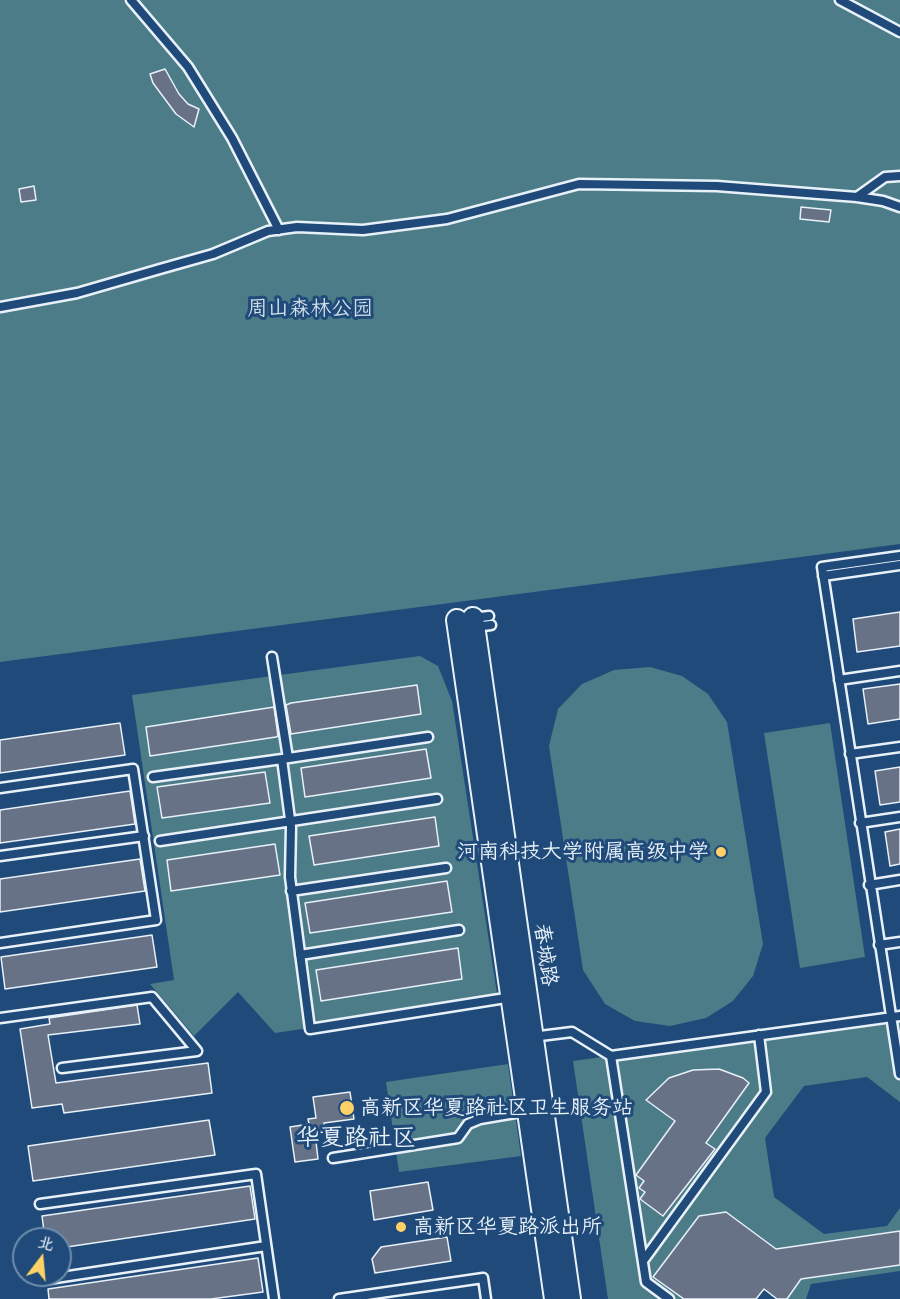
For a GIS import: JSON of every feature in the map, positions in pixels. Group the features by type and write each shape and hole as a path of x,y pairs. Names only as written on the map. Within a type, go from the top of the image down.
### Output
{"street":[{"name":"春城路","path":"525,1038 513,997 468,623 535,1110 555,1299"},
{"name":"春城路","path":"535,1110 570,1299"}],"lane":[{"path":"131,0 188,67 232,138 279,230"},
{"path":"840,0 900,32"},
{"path":"857,197 885,177 900,176"},
{"path":"0,307 77,293 213,254 268,231 297,227 363,230 447,219 579,184 717,186 857,197 884,201 900,207"},
{"path":"822,572 900,556"},
{"path":"822,572 900,565"},
{"path":"822,572 900,1074"},
{"path":"272,657 285,759 290,822 291,891 310,1029 513,997"},
{"path":"839,680 900,671"},
{"path":"153,777 428,737"},
{"path":"850,754 900,747"},
{"path":"0,788 133,769 156,920 0,943"},
{"path":"160,841 436,799"},
{"path":"860,823 900,817"},
{"path":"0,856 144,836"},
{"path":"291,891 446,868"},
{"path":"870,885 900,880"},
{"path":"300,955 459,930"},
{"path":"879,945 900,942"},
{"path":"0,1018 152,998 197,1051 62,1068"},
{"path":"525,1038 572,1032 611,1056 900,1016"},
{"path":"643,1261 766,1092 759,1035"},
{"path":"611,1056 646,1282 669,1299"},
{"path":"333,1158 458,1138 468,1124 480,1119 535,1110"},
{"path":"40,1204 256,1174 274,1299"},
{"path":"72,1276 266,1246"},
{"path":"339,1299 483,1278 486,1299"}],"green space":[{"name":"周山森林公园","path":"0,0 900,0 900,544 0,662"},
{"path":"420,656 438,666 452,701 498,1000 275,1033 238,992 194,1036 150,984 174,980 132,695","holes":["417,685 421,714 292,703","271,708 276,737 150,755 146,727","426,749 430,778 305,797 301,768","265,772 270,803 162,818 157,787","434,817 439,846 313,865 309,836","275,844 280,875 171,890 167,860","447,881 452,912 310,933 305,903","458,949 462,979 320,1000 316,970"]},
{"path":"650,667 682,676 708,694 727,722 763,944 753,976 733,1001 706,1018 670,1026 635,1021 605,1004 583,970 549,746 558,709 582,684 614,670"},
{"path":"830,723 865,957 800,968 764,733"},
{"path":"900,1016 900,1102 867,1077 804,1086 765,1138 774,1197 824,1234 887,1226 900,1208 900,1231 776,1249 726,1212 699,1216 654,1277 684,1299 608,1299 573,1061","holes":["719,1069 743,1078 749,1083 706,1143 714,1150 664,1216 640,1200 645,1192 640,1188 644,1181 636,1175 675,1121 646,1099 669,1078 693,1070"]},
{"path":"508,1064 521,1156 399,1172 386,1082"},
{"path":"900,1265 900,1271 811,1284 806,1299 787,1299 801,1279"}],"building":[{"path":"165,69 179,94 188,104 199,109 194,127 176,114 153,83 150,74"},
{"path":"34,186 36,200 21,202 19,189"},
{"path":"801,207 831,210 829,222 800,219"},
{"path":"900,612 900,646 857,652 853,619"},
{"path":"900,684 900,719 868,724 863,689"},
{"path":"417,685 421,714 291,734 286,705 291,703"},
{"path":"274,707 278,736 276,737 150,756 146,727"},
{"path":"120,723 125,755 0,773 0,740"},
{"path":"426,749 431,778 305,797 301,768"},
{"path":"900,767 900,802 880,805 875,771"},
{"path":"265,772 270,803 162,818 157,787"},
{"path":"130,791 135,824 0,843 0,810"},
{"path":"435,817 439,846 314,865 309,836"},
{"path":"900,829 900,864 890,866 885,832"},
{"path":"275,844 280,875 171,891 167,860"},
{"path":"140,859 145,891 0,912 0,879"},
{"path":"447,881 452,912 310,933 305,903"},
{"path":"152,935 157,967 5,989 1,957"},
{"path":"458,948 462,979 321,1001 316,970"},
{"path":"137,1005 140,1024 48,1035 56,1083 208,1063 212,1093 64,1113 62,1104 32,1108 20,1029 50,1024 49,1018"},
{"path":"719,1069 743,1078 749,1083 706,1143 715,1149 663,1216 640,1199 645,1192 639,1188 644,1181 636,1175 675,1121 646,1100 669,1078 693,1070"},
{"path":"350,1092 354,1119 324,1123 325,1132 315,1133 318,1159 295,1162 290,1127 309,1124 308,1119 316,1118 313,1097"},
{"path":"209,1120 215,1155 33,1181 28,1146"},
{"path":"428,1182 433,1210 374,1220 370,1191"},
{"path":"250,1186 255,1219 72,1246 72,1227 43,1227 42,1216"},
{"path":"726,1212 776,1249 900,1231 900,1265 801,1279 787,1299 777,1299 764,1289 756,1299 684,1299 653,1277 699,1216"},
{"path":"447,1237 451,1261 375,1273 372,1259 381,1247"},
{"path":"258,1258 263,1292 211,1299 49,1299 48,1289"}],"place":[{"name":"河南科技大学附属高级中学","path":"721,852"},
{"name":"高新区华夏路社区卫生服务站","path":"347,1108"},
{"name":"高新区华夏路派出所","path":"401,1227"}],"district":[{"name":"华夏路社区","path":"356,1138"}]}
